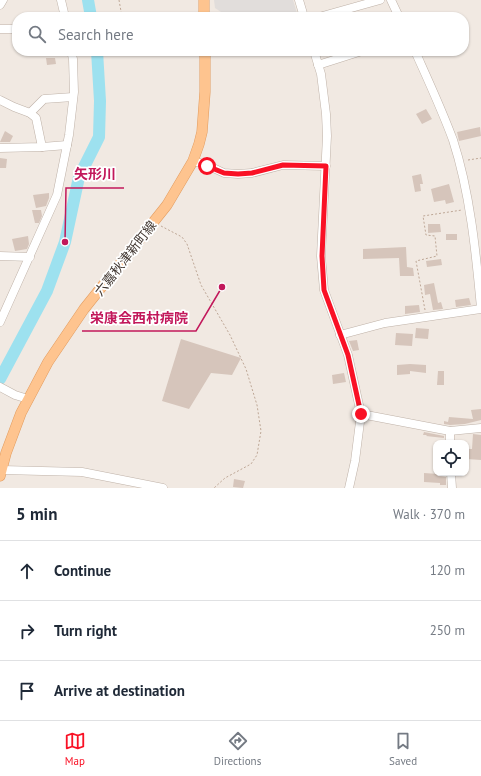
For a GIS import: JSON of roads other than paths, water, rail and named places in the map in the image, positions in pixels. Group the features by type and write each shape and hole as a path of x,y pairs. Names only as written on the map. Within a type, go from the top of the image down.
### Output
{"main road":[{"path":"204,0 204,12"},
{"name":"六嘉秋津新町線","path":"1,473 6,453 21,413 48,362 80,316 167,205 194,161 200,144 202,132 205,92 205,56"}],"street":[{"path":"0,5 3,0"},
{"path":"61,0 64,12"},
{"path":"299,0 303,12"},
{"path":"337,12 380,0"},
{"path":"391,0 397,12"},
{"path":"0,29 12,29"},
{"path":"0,322 57,195 67,145 73,97 72,56"},
{"path":"315,56 321,74 326,114 326,166 322,275 324,290 350,362 361,414 355,461 349,488"},
{"path":"318,65 346,56"},
{"path":"340,335 385,323 481,308 469,209 453,141 417,56"},
{"path":"30,113 44,98 73,97"},
{"path":"0,100 14,108 30,113 36,118 42,147"},
{"path":"0,148 67,145"},
{"path":"194,161 224,173 238,174 252,173 283,165 326,166"},
{"path":"0,256 30,257"},
{"path":"0,387 15,395 28,399"},
{"path":"361,414 450,432 481,428"},
{"path":"450,432 450,440"},
{"path":"1,473 82,472 163,488"},
{"path":"451,476 452,488"}],"waterway":[{"path":"88,0 90,12"},
{"path":"0,379 47,291 65,242 79,177 99,137 100,101 97,56"}],"place":[{"name":"矢形川","path":"65,242"},
{"name":"栄康会西村病院","path":"222,287"}]}
